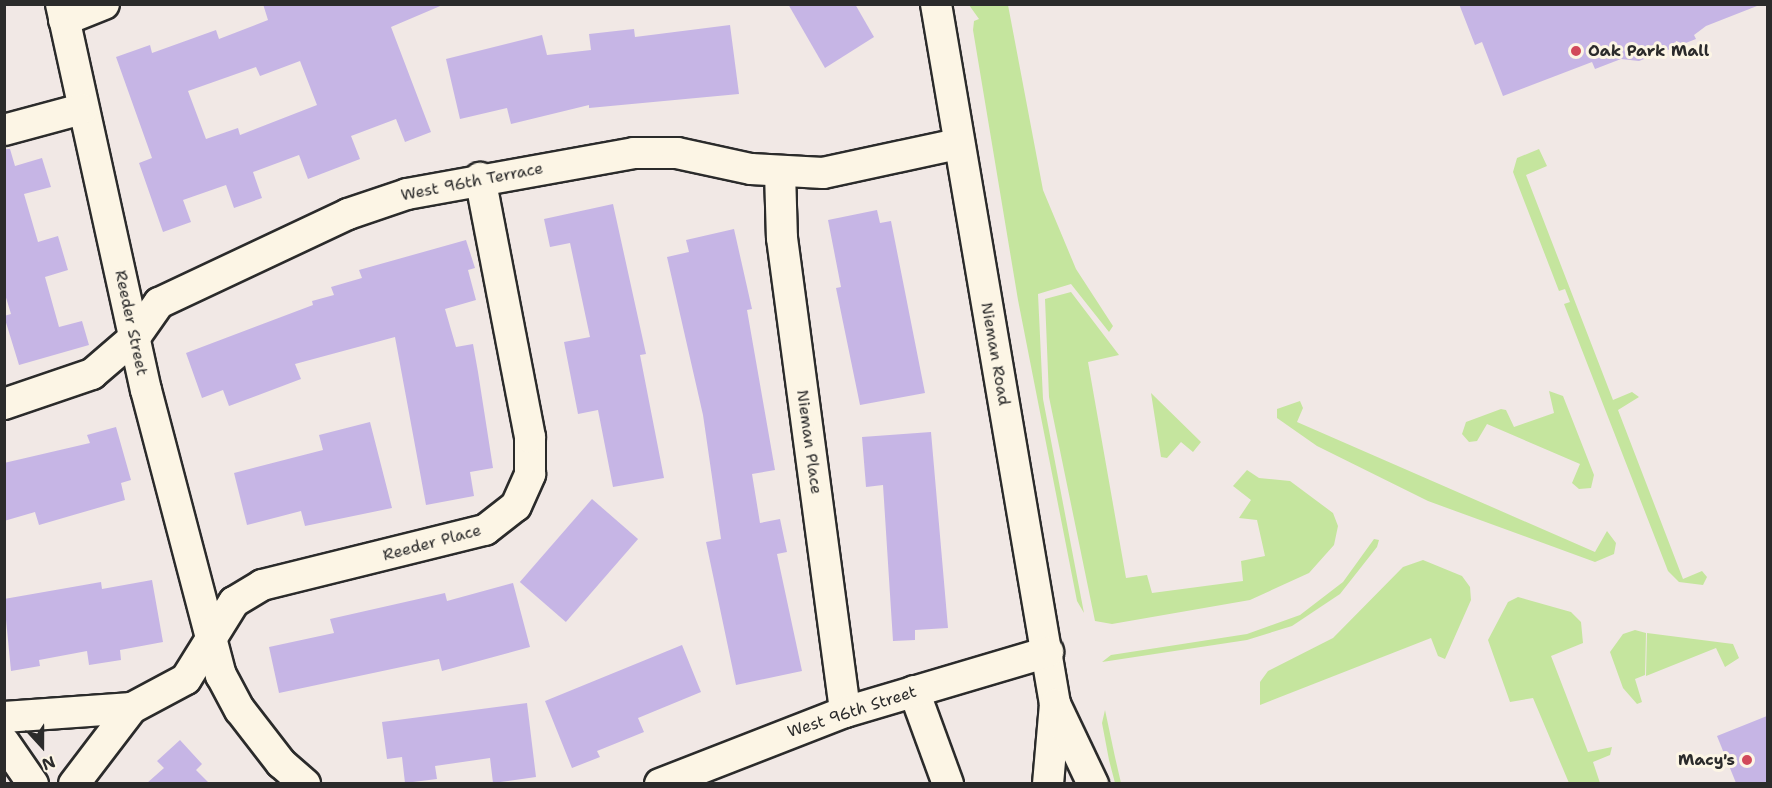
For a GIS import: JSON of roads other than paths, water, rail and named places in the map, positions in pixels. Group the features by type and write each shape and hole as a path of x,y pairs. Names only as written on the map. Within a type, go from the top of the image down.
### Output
{"street":[{"path":"63,12 104,4"},
{"name":"Nieman Road","path":"936,4 957,144 1048,652 1055,704 1048,783"},
{"name":"Reeder Street","path":"63,12 82,109 135,337 213,638 220,675 240,710 282,763 305,783"},
{"path":"4,130 82,109"},
{"name":"West 96th Terrace","path":"4,404 92,374 135,337 159,303 348,214 407,194 480,178 634,153 678,153 780,172 823,173 957,144"},
{"name":"Nieman Place","path":"780,172 782,238 845,712"},
{"name":"Reeder Place","path":"213,638 234,602 262,585 485,530 516,506 530,474 530,436 480,178"},
{"path":"74,783 132,708 186,679 213,638"},
{"name":"West 96th Street","path":"660,783 845,712 1048,652"},
{"path":"914,691 948,783"},
{"name":"Nieman Road","path":"1055,704 1093,783"},
{"path":"4,717 132,708"},
{"path":"4,742 33,783"}],"place":[{"name":"Oak Park Mall","path":"1576,51"},
{"name":"Macy's","path":"1747,760"}]}
